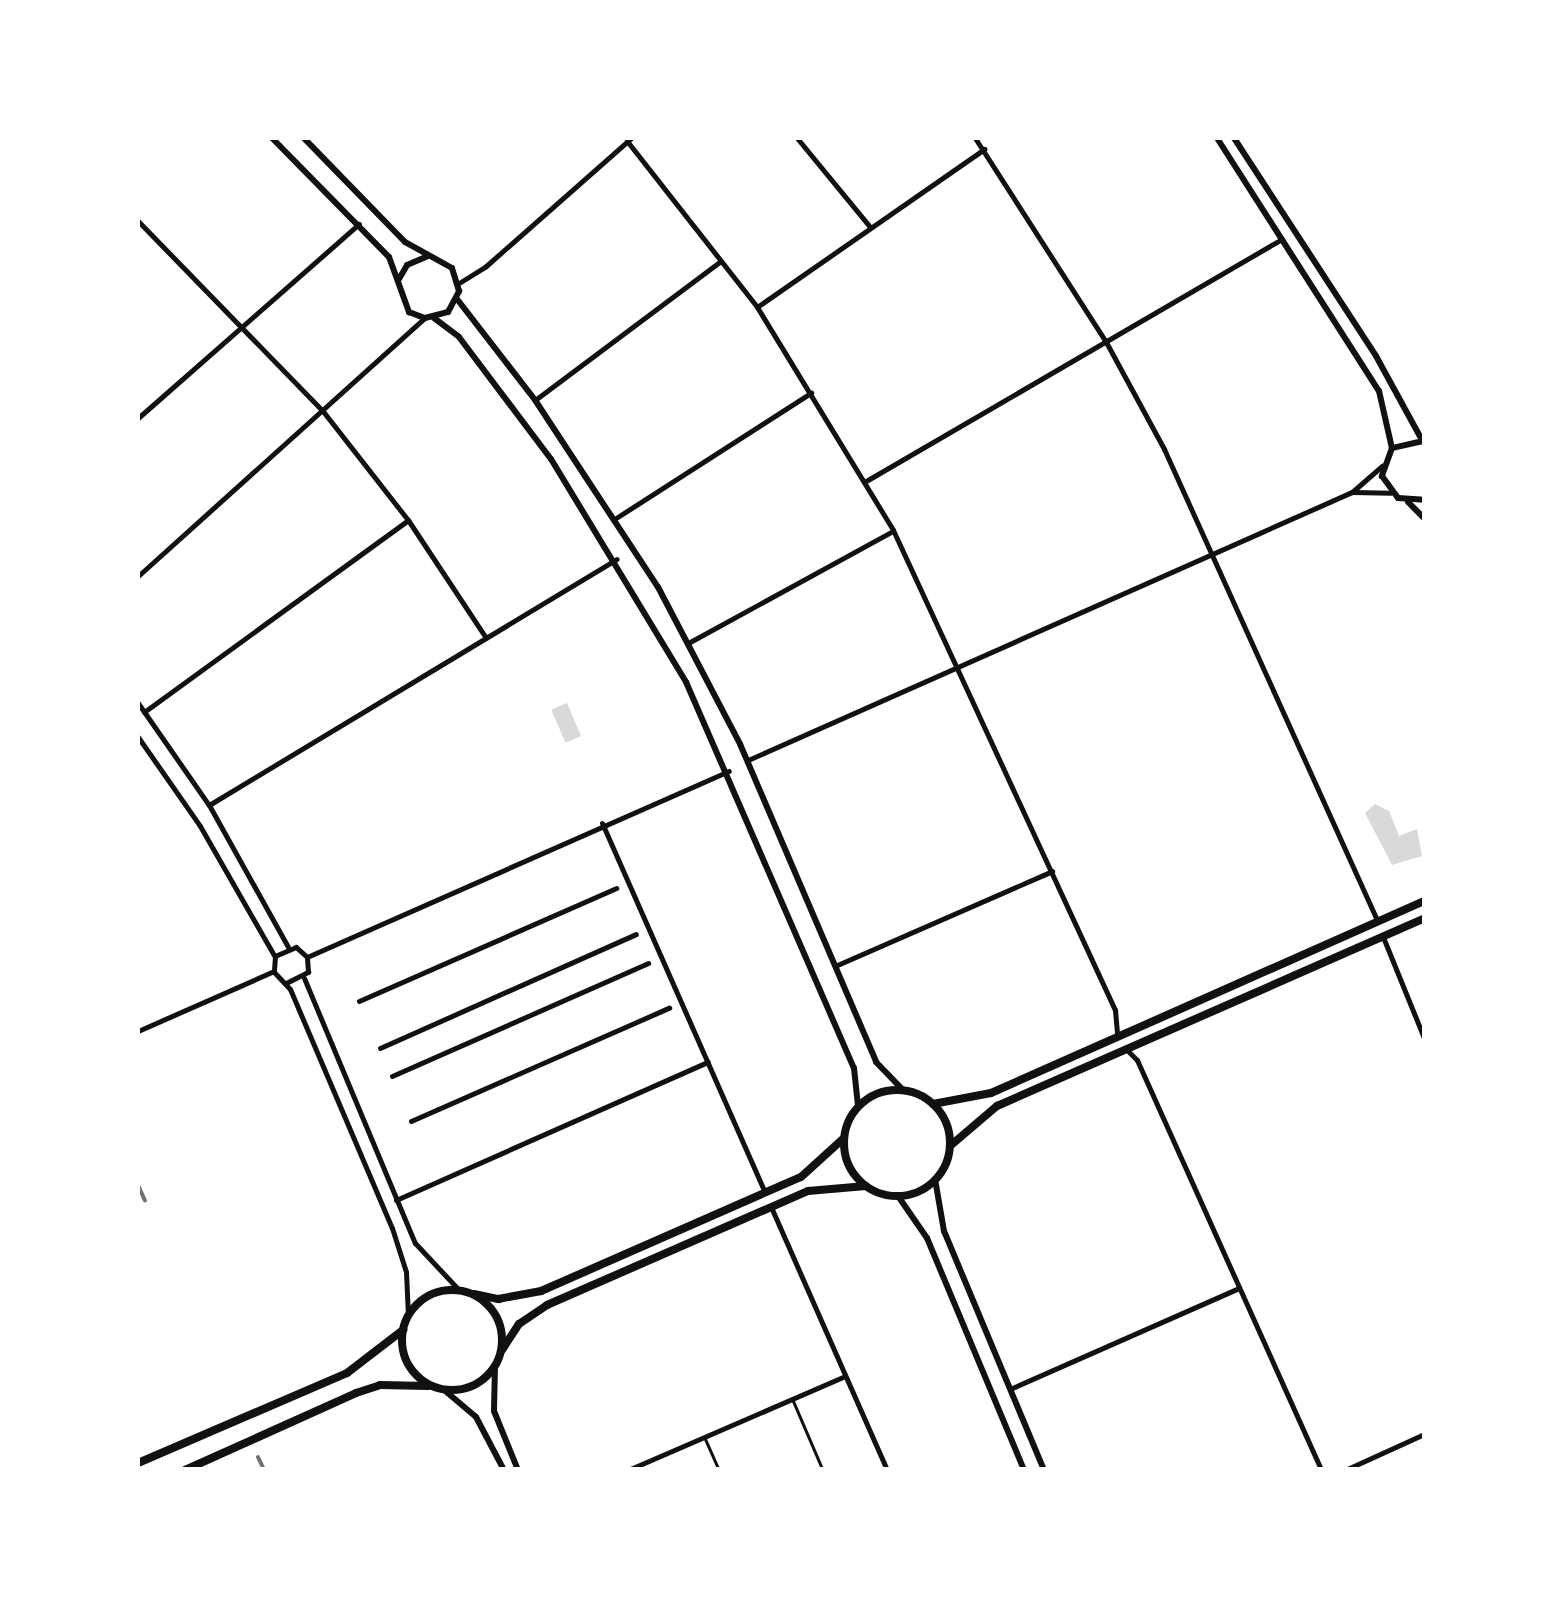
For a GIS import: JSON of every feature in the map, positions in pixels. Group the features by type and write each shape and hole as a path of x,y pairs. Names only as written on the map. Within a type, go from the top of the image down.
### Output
{"main road":[{"path":"439,1388 408,1364 403,1330 408,1316 435,1292 535,1294 801,1176 844,1138 858,1107 871,1097 904,1090 933,1104 982,1097 1424,901"},
{"path":"185,1470 380,1385 473,1386 495,1366 519,1324 547,1305 824,1187 866,1186 898,1196 935,1179 950,1146 996,1106 1424,919"},
{"path":"933,1104 950,1146"},
{"path":"844,1138 849,1165 866,1186"},
{"path":"474,1294 498,1318 502,1350"},
{"path":"138,1463 370,1360 403,1330"}],"street":[{"path":"272,138 389,257 403,305 424,318 434,318 457,300"},
{"path":"304,138 406,242 428,257 446,262 459,282 457,300 535,400 616,518 690,642 748,760 876,1062 904,1090"},
{"path":"797,138 870,228"},
{"path":"975,138 1106,342 1213,552 1378,922"},
{"path":"748,760 1352,492 1382,466 1392,448 1379,390 1217,138"},
{"path":"1234,138 1376,356 1423,441 1392,448"},
{"path":"459,282 629,139 757,307 894,530 962,668 1115,1010 1117,1037"},
{"path":"757,307 984,149"},
{"path":"138,221 244,324 322,410 408,520 486,638"},
{"path":"138,418 359,224"},
{"path":"866,480 1284,238"},
{"path":"398,280 407,265 428,257"},
{"path":"535,400 722,260"},
{"path":"138,576 424,318"},
{"path":"434,318 459,338 517,412 616,559 729,770 854,1068 858,1107"},
{"path":"616,518 812,393"},
{"path":"1382,466 1392,493"},
{"path":"1352,492 1392,493 1424,518"},
{"path":"1406,502 1424,500"},
{"path":"144,712 408,520"},
{"path":"690,642 894,530"},
{"path":"210,805 616,559"},
{"path":"138,703 210,805 288,947 308,957"},
{"path":"138,738 200,826 275,956 274,972"},
{"path":"308,957 602,823 729,770"},
{"path":"602,823 765,1192"},
{"path":"835,966 1053,871"},
{"path":"359,1001 616,888"},
{"path":"380,1048 636,934"},
{"path":"1383,938 1424,1038"},
{"path":"275,956 288,947"},
{"path":"308,957 304,978 415,1242 459,1290"},
{"path":"392,1076 648,963"},
{"path":"274,972 286,983 396,1239 408,1316"},
{"path":"138,1031 274,972"},
{"path":"286,983 304,978"},
{"path":"411,1121 668,1008"},
{"path":"1125,1050 1137,1060 1321,1470"},
{"path":"396,1200 708,1062"},
{"path":"935,1179 944,1231 1044,1470"},
{"path":"898,1196 927,1238 1024,1470"},
{"path":"771,1207 887,1470"},
{"path":"1010,1390 1239,1288"},
{"path":"495,1366 494,1411 518,1470"},
{"path":"628,1470 846,1376"},
{"path":"439,1388 476,1417 504,1470"},
{"path":"1344,1470 1424,1434"}],"lane":[{"path":"792,1398 823,1470"},
{"path":"704,1436 719,1470"}],"shaded area":[{"path":"567,703 581,736 565,743 551,710"},
{"path":"1375,804 1389,811 1399,836 1417,829 1422,856 1392,865 1365,813"}],"railway":[{"path":"138,1185 145,1201"},
{"path":"258,1457 264,1470"}]}
